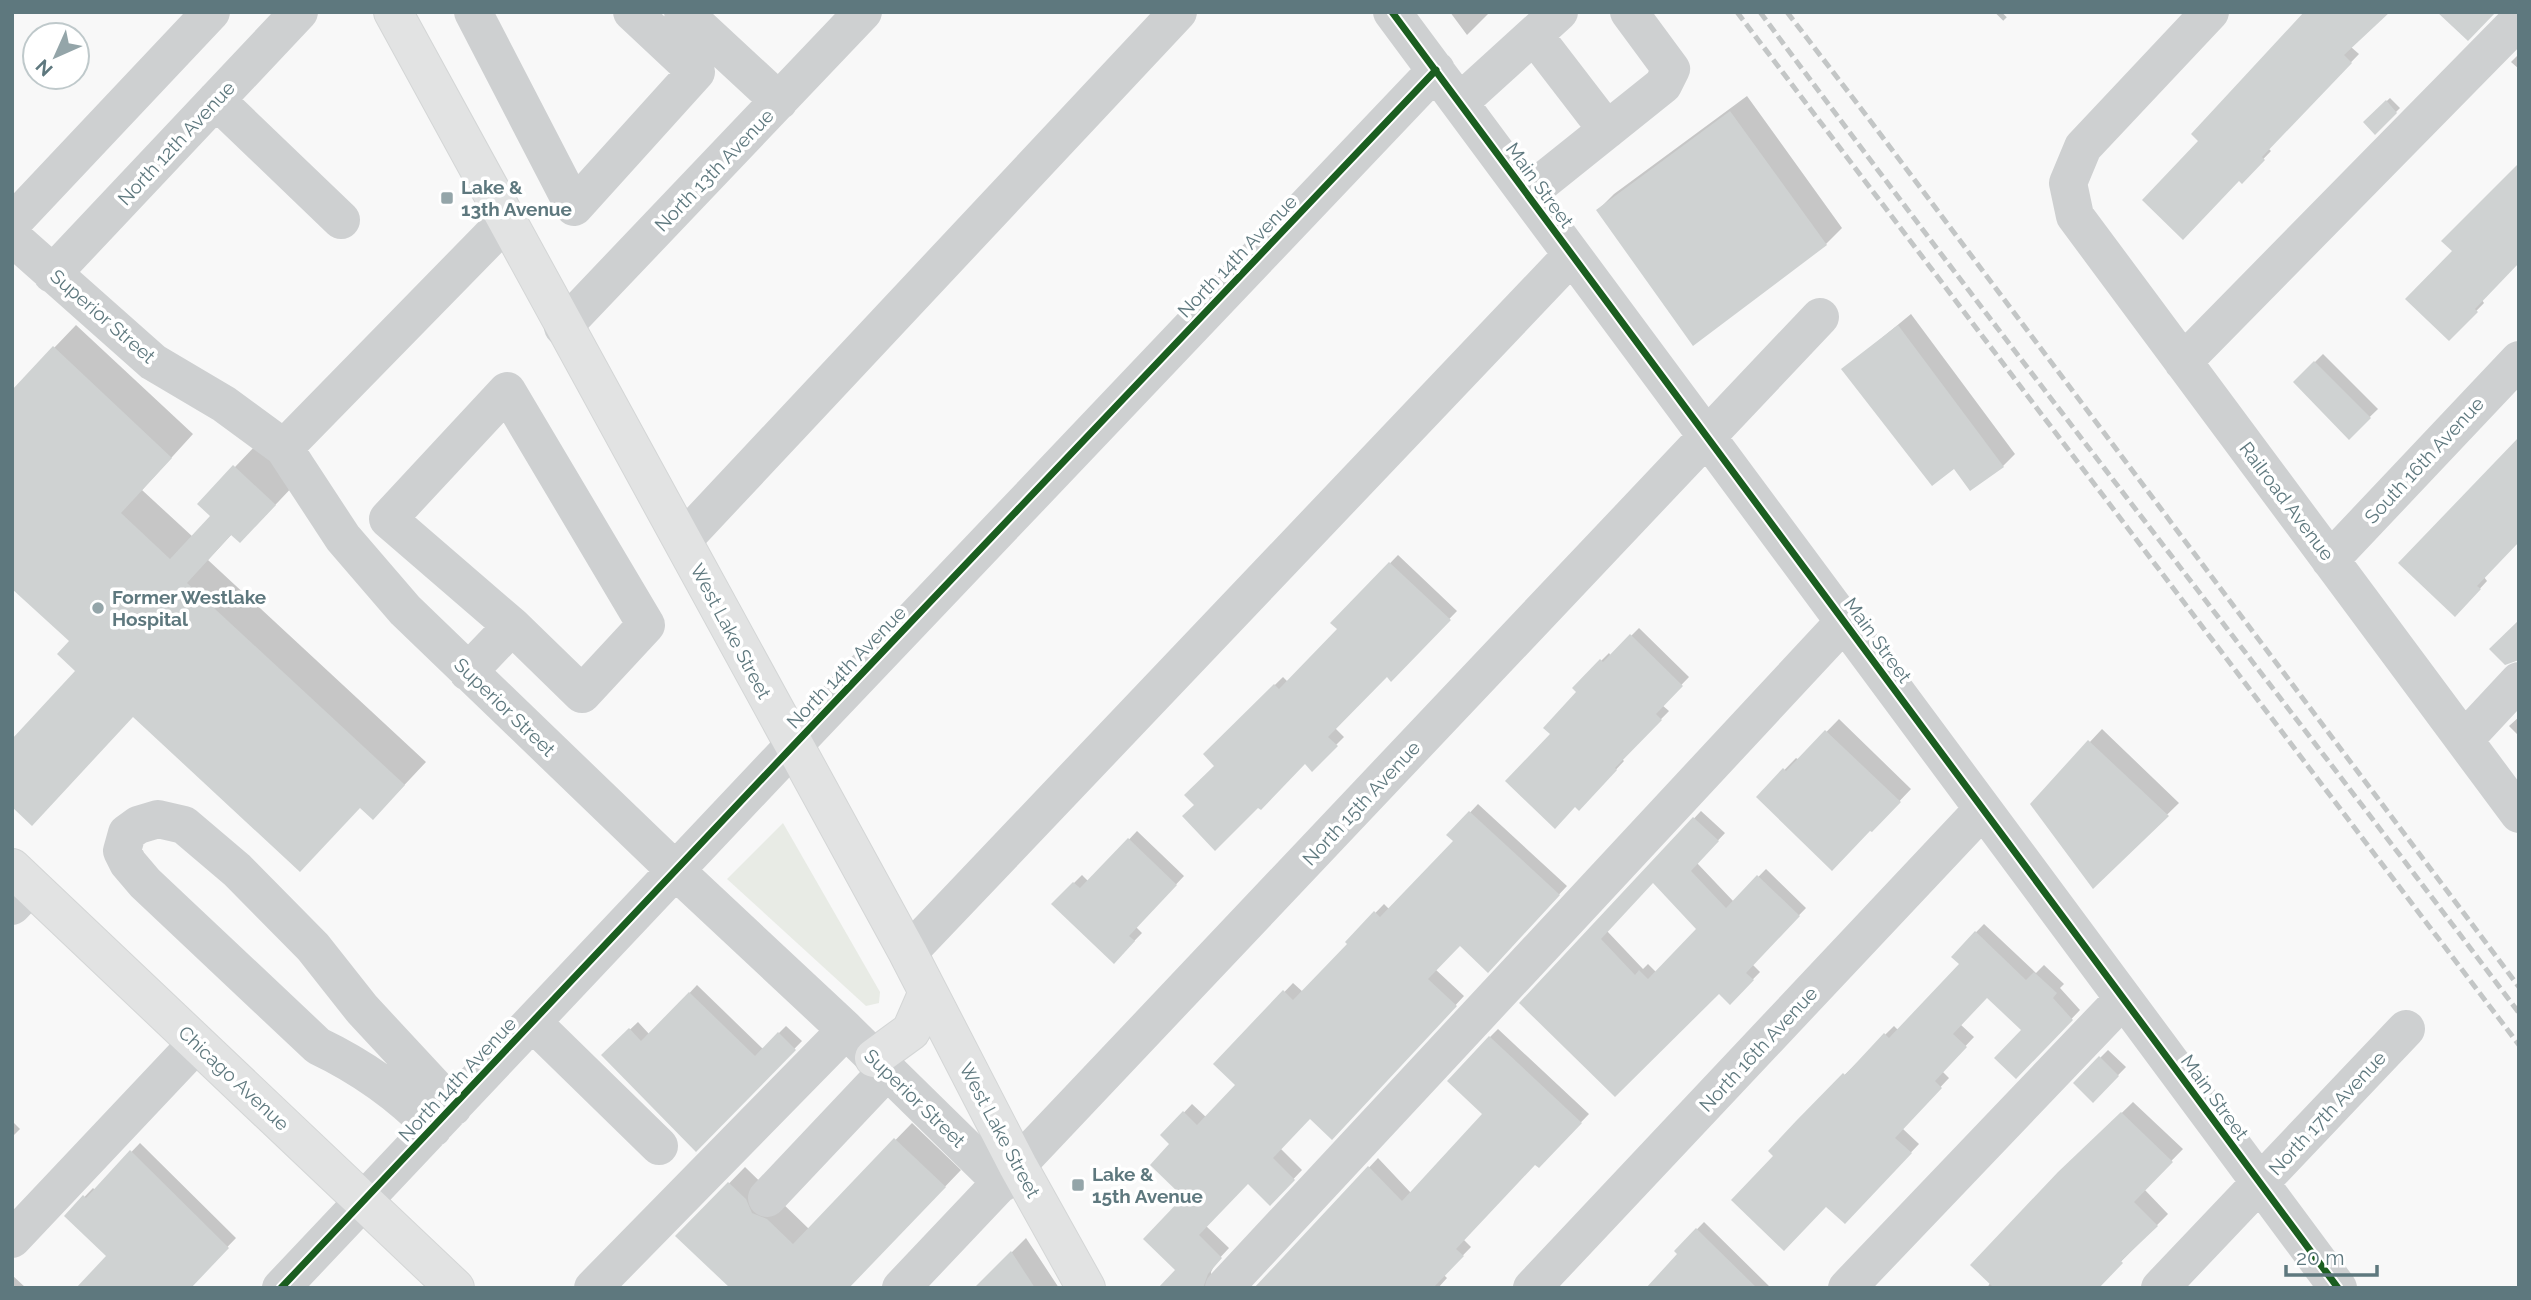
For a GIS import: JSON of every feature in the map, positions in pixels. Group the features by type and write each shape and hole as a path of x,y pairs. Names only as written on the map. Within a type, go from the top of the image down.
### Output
{"main road":[{"name":"West Lake Street","path":"393,12 563,327 908,953 1010,1174 1086,1288"},
{"name":"Chicago Avenue","path":"19,887 197,1043 455,1288"},
{"path":"881,1065 911,1031 928,992"}],"street":[{"path":"12,223 211,12"},
{"name":"North 12th Avenue","path":"52,274 299,12"},
{"path":"473,12 574,207 696,72 632,12"},
{"path":"683,12 779,101"},
{"name":"North 13th Avenue","path":"563,327 863,12"},
{"path":"682,540 1178,12"},
{"name":"Main Street","path":"1392,12 2339,1288"},
{"path":"1527,194 1663,85 1671,69 1629,12"},
{"name":"Railroad Avenue","path":"2210,12 2083,148 2068,183 2075,216 2519,814"},
{"path":"2183,362 2519,20"},
{"path":"1460,103 1546,23 1607,130"},
{"name":"North 14th Avenue","path":"281,1288 1436,70"},
{"path":"216,100 341,220"},
{"path":"284,448 507,220"},
{"name":"Superior Street","path":"12,237 153,362 224,404 284,448 343,538 405,610 881,1065 1010,1174"},
{"path":"908,953 1572,255"},
{"name":"North 15th Avenue","path":"901,1288 1820,317"},
{"name":"South 16th Avenue","path":"2330,560 2519,360"},
{"path":"507,391 646,625 582,694 512,626 388,519 507,391"},
{"path":"1224,1288 1845,621"},
{"path":"468,672 512,626"},
{"path":"2464,740 2519,681"},
{"name":"North 16th Avenue","path":"1532,1288 1983,809"},
{"path":"158,819 184,825 237,870 313,947 443,1117 407,1101 354,1063 318,1046 145,883 128,863 122,851 127,833 138,825 158,819"},
{"path":"1847,1288 2123,999"},
{"path":"533,1023 659,1146"},
{"name":"North 17th Avenue","path":"2160,1288 2406,1029"},
{"path":"593,1288 846,1030"},
{"path":"12,1239 197,1043"},
{"path":"767,1198 881,1065"}],"shaded area":[{"path":"783,823 880,992 879,1003 866,1006 727,879"}],"building":[{"path":"2304,12 2390,12 2344,55 2352,63 2262,157 2265,160 2242,184 2239,181 2183,240 2142,200 2198,141 2191,134"},
{"path":"2437,12 2496,12 2468,41"},
{"path":"2386,100 2397,113 2375,135 2363,122"},
{"path":"1730,111 1827,245 1693,346 1596,210"},
{"path":"2519,163 2519,263 2475,309 2478,312 2449,341 2405,299 2452,251 2441,241"},
{"path":"1898,325 2004,467 1970,491 1954,469 1932,486 1841,369"},
{"name":"Former Westlake Hospital","path":"53,346 172,458 121,513 170,559 210,516 197,504 233,465 276,505 240,543 231,535 187,583 405,785 373,820 360,808 300,872 133,717 32,826 12,807 12,739 75,671 57,654 69,641 12,589 12,390"},
{"path":"2314,361 2371,418 2349,440 2293,382"},
{"path":"2519,437 2519,542 2477,586 2481,589 2455,617 2398,563"},
{"path":"1389,562 1451,620 1391,682 1387,677 1328,737 1338,746 1312,772 1305,764 1261,810 1258,808 1215,851 1182,816 1194,805 1184,795 1214,766 1203,754 1274,684 1279,689 1337,629 1330,623"},
{"path":"2519,620 2519,660 2505,665 2489,649"},
{"path":"1630,634 1683,686 1656,714 1662,720 1615,768 1617,770 1579,811 1575,807 1555,829 1505,781 1550,734 1543,728 1576,692 1572,688 1600,659 1603,662"},
{"path":"1825,730 1901,802 1832,871 1756,797 1783,768 1786,771"},
{"path":"2088,740 2169,816 2093,889 2030,804"},
{"path":"1469,811 1560,895 1488,973 1460,946 1428,979 1457,1006 1332,1140 1310,1119 1273,1158 1295,1180 1270,1206 1248,1184 1199,1235 1222,1258 1208,1274 1203,1288 1158,1288 1175,1270 1143,1239 1183,1197 1150,1165 1169,1144 1160,1135 1183,1111 1197,1125 1235,1085 1213,1064 1283,990 1293,1000 1347,944 1345,942 1374,911 1380,917 1453,841 1446,835"},
{"path":"1693,817 1719,841 1691,871 1726,908 1757,875 1800,916 1746,973 1754,980 1730,1005 1719,994 1615,1097 1519,1003","holes":["1653,883 1696,929 1648,979 1639,970 1635,975 1601,939"]},
{"path":"1128,838 1177,885 1129,936 1135,941 1114,964 1051,904 1073,882 1080,888"},
{"path":"1975,931 2026,980 2034,972 2057,993 2053,998 2073,1020 2016,1079 1994,1058 2021,1030 1987,998 1953,1034 1967,1047 1935,1081 1942,1088 1895,1138 1912,1153 1845,1224 1826,1207 1784,1251 1731,1200 1773,1156 1768,1151 1796,1121 1843,1073 1845,1075 1884,1033 1889,1038 1959,964 1951,957"},
{"path":"689,992 755,1056 778,1032 796,1050 696,1152 601,1055 629,1028 641,1041"},
{"path":"1489,1036 1582,1123 1539,1168 1535,1165 1456,1249 1464,1256 1433,1288 1254,1288 1368,1166 1402,1201 1482,1114 1447,1081"},
{"path":"2099,1056 2119,1076 2093,1103 2073,1083"},
{"path":"2121,1112 2173,1162 2134,1202 2158,1226 2121,1261 2123,1263 2099,1288 1994,1288 1970,1265 2058,1172"},
{"path":"894,1138 946,1187 849,1288 730,1288 675,1236 728,1182 746,1199 752,1213 767,1219 793,1244"},
{"path":"130,1150 229,1248 191,1288 76,1288 106,1256 64,1216 83,1195 86,1198"},
{"path":"1696,1228 1757,1288 1646,1288 1677,1254 1674,1251"},
{"path":"1011,1251 1035,1288 974,1288"}],"railway":[{"path":"1737,12 2519,1045"},
{"path":"1760,12 2519,1013"},
{"path":"1787,12 2519,987"},
{"path":"1998,12 2005,19"}],"cycle path":[{"path":"1392,12 2338,1288"},
{"path":"281,1288 1436,70"}],"place":[{"name":"Lake & 13th Avenue","path":"447,198"},
{"name":"Former Westlake Hospital","path":"98,608"},
{"name":"Lake & 15th Avenue","path":"1078,1185"}]}
